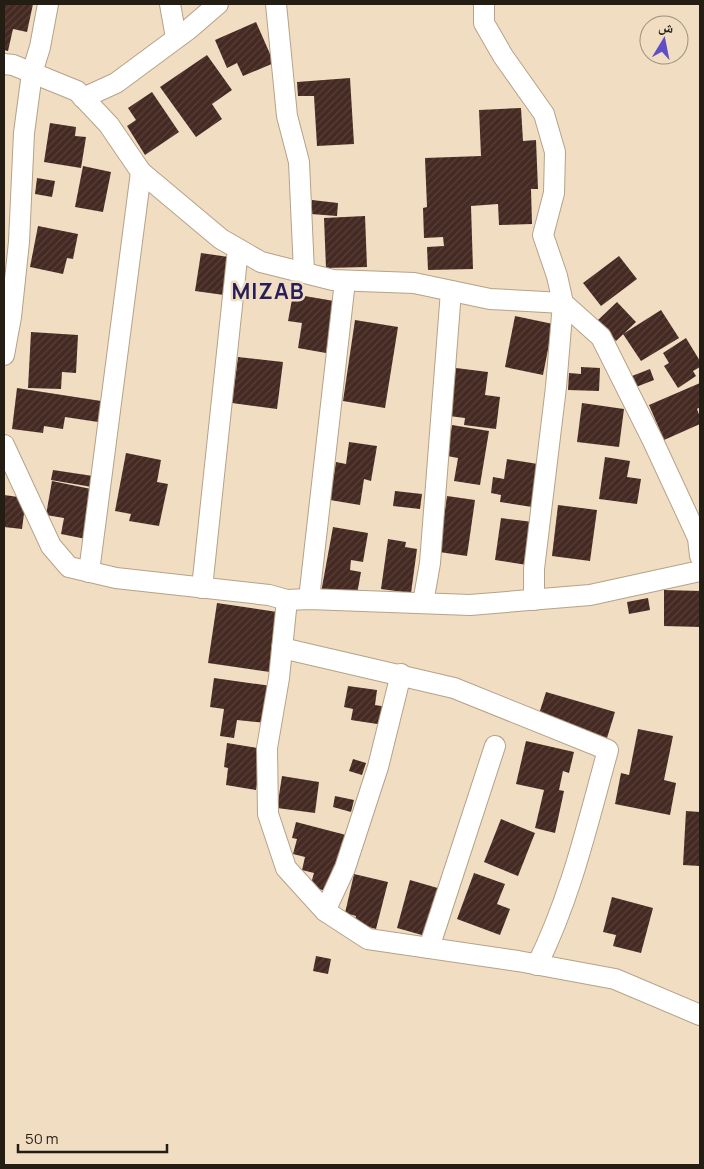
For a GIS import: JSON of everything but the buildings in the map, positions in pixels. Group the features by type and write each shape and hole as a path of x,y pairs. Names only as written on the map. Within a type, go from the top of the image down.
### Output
{"street":[{"path":"4,355 11,317 19,242 24,132 32,73 40,47 48,4"},
{"path":"170,4 176,38"},
{"path":"83,98 116,83 218,4"},
{"path":"276,4 287,116 299,162 304,272"},
{"path":"484,4 484,23 503,56 544,114 554,152 554,192 543,236 557,276 563,302 556,387 534,569 534,600"},
{"path":"4,64 13,65 77,91 109,125 141,172 221,239 261,262 333,280 414,283 490,299 563,302 601,337 653,441 698,538 700,556"},
{"path":"89,572 141,172"},
{"path":"202,588 238,248"},
{"path":"309,599 345,281"},
{"path":"423,604 430,563 451,291"},
{"path":"4,445 51,546 69,567 116,578 269,595 287,600 309,599 470,605 590,595 700,571"},
{"path":"287,600 279,678 267,748 268,814 286,868 325,911 368,939 615,979 700,1015"},
{"path":"282,648 401,674 454,688 608,750 571,879 547,946 537,965"},
{"path":"325,911 344,868 378,767 401,674"},
{"path":"429,948 495,746"}],"district":[{"name":"MIZAB","path":"268,291"}]}
